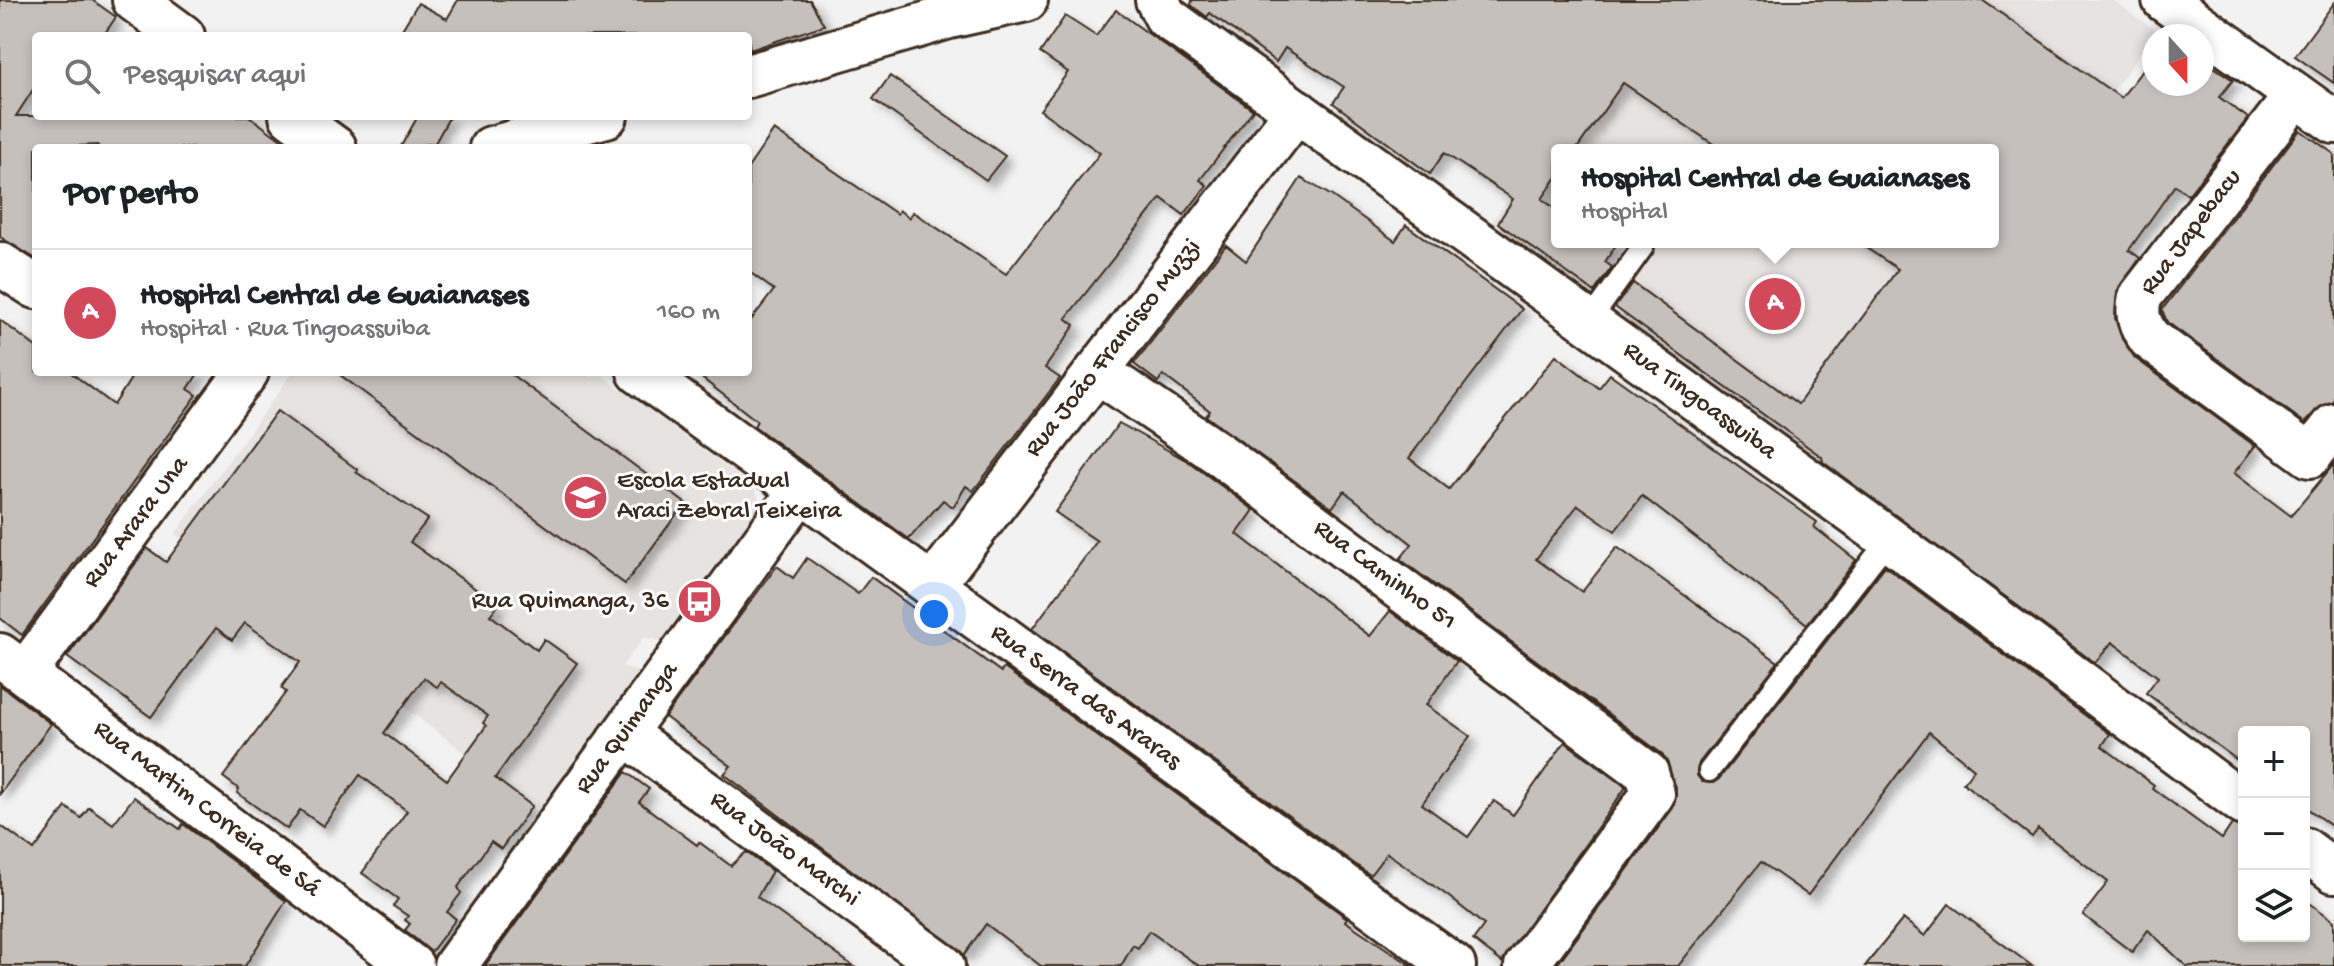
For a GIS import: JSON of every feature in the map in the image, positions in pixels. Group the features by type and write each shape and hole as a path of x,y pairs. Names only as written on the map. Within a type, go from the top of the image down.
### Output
{"street":[{"path":"134,0 178,32"},
{"path":"752,75 939,9 1026,0"},
{"name":"Rua Tingoassuiba","path":"1157,0 1166,17 1889,539 2238,800"},
{"path":"2164,0 2334,122"},
{"name":"Rua Japebacu","path":"2296,95 2140,297 2137,311 2139,325 2150,339 2326,451"},
{"name":"Rua João Francisco Muzzi","path":"932,586 1297,111"},
{"path":"296,120 330,144"},
{"path":"505,144 592,120"},
{"path":"0,264 32,284"},
{"name":"Rua Caminho 51","path":"1097,371 1219,454 1647,773 1653,794 1526,966"},
{"name":"Rua Arara Una","path":"12,664 244,376"},
{"name":"Rua Serra das Araras","path":"644,376 1454,966"},
{"name":"Rua Quimanga","path":"455,966 800,491"},
{"name":"Rua Martim Correia de Sá","path":"12,664 412,966"},
{"name":"Rua João Marchi","path":"625,734 943,966"},
{"path":"2310,853 2334,871"}],"lane":[{"path":"1589,322 1642,248"},
{"path":"1709,771 1889,539"}],"shaded area":[{"path":"1650,0 2113,0 2146,24 2142,24 2142,51 1999,250 2054,440 1960,572 1483,234"},
{"path":"290,376 603,376 754,487 762,508 670,643 644,637 622,666 646,674 543,812 175,534"}],"building":[{"path":"0,0 92,0 116,17 106,32 32,32 32,91 16,116 32,116 32,120 254,120 287,144 32,144 32,257 0,237"},
{"path":"458,0 810,0 824,25 752,49 752,32 400,32 418,3 447,19"},
{"path":"1192,0 1982,0 2121,98 2142,71 2142,96 2214,96 2214,67 2233,80 2219,97 2248,118 2188,195 2175,185 2129,250 2140,258 2117,292 2115,318 2122,339 2135,358 2255,446 2234,473 2291,516 2334,464 2334,828 2310,810 2310,726 2238,726 2238,761 2146,693 2158,677 2112,642 2095,663 1823,462 1822,457 1615,307 1633,283 1798,404 1898,269 1866,248 1999,248 1999,144 1713,144 1623,83 1580,144 1551,144 1551,186 1542,199 1551,206 1551,248 1614,248 1605,262 1612,267 1594,292 1498,223 1513,199 1444,153 1430,174 1333,103 1344,87 1285,48 1276,62 1210,13 1207,17 1191,5"},
{"path":"2334,3 2334,83 2295,56"},
{"path":"1116,10 1253,110 1200,180 1207,185 1184,215 1161,198 1066,318 1075,325 1045,368 1060,378 973,491 966,486 953,507 943,500 909,539 754,426 757,421 699,376 752,376 752,319 774,290 752,274 752,162 774,130 897,214 899,210 909,218 913,212 1006,274 1100,153 1040,110 1068,72 1040,53 1065,16 1096,36"},
{"path":"890,76 1005,156 986,180 873,99"},
{"path":"416,120 448,120 435,143 402,144"},
{"path":"2300,130 2334,154 2334,400 2316,410 2305,423 2167,322 2162,310"},
{"path":"1301,178 1395,241 1406,225 1522,309 1409,458 1449,489 1556,355 1599,388 1610,374 1817,522 1814,527 1856,560 1807,624 1642,496 1615,531 1578,505 1536,559 1582,592 1617,547 1778,662 1699,763 1697,775 1702,782 1713,783 1719,779 1885,566 2110,734 2102,746 2154,785 2152,788 2222,839 2232,824 2238,826 2238,942 2310,942 2310,903 2334,921 2334,966 2186,966 2148,930 2132,952 2083,915 2108,882 2038,829 2032,837 1963,783 1974,769 1929,732 1808,895 1761,862 1678,966 1556,966 1673,808 1676,787 1662,754 1400,559 1412,544 1344,491 1332,508 1206,416 1210,411 1163,375 1158,382 1134,364 1226,245 1246,261"},
{"path":"0,320 32,344 32,376 75,376 114,405 132,376 196,376 188,389 197,395 22,635 0,618"},
{"path":"341,376 513,376 685,503 625,584"},
{"path":"277,411 358,470 356,472 428,519 410,542 498,605 490,615 537,650 544,639 577,663 495,778 532,806 501,849 491,842 458,887 461,893 447,912 456,919 431,952 405,930 410,924 405,920 408,916 393,906 398,899 362,873 407,811 360,775 323,826 300,810 287,829 237,793 239,789 223,777 286,692 281,688 300,662 245,623 232,640 216,628 151,717 67,657 147,548 166,562","holes":["424,678 437,687 441,682 488,716 483,723 486,726 447,780 384,733"]},
{"path":"1119,423 1189,462 1254,510 1237,534 1370,636 1390,611 1457,661 1426,705 1470,736 1422,804 1468,837 1494,801 1513,815 1565,742 1626,787 1502,962 1473,940 1484,925 1448,896 1387,853 1370,875 1032,629 1097,541 1055,512"},
{"path":"807,558 858,594 871,577 1001,672 1004,668 1347,918 1345,921 1412,966 1199,966 1149,931 1138,948 1133,945 1121,966 1041,966 986,924 964,955 724,774 731,766 665,717 777,566 793,578"},
{"path":"0,685 51,724 0,794"},
{"path":"626,772 649,789 639,802 697,845 699,842 731,866 746,852 772,871 757,897 853,966 485,966"},
{"path":"134,797 180,829 183,824 286,901 245,966 0,966 0,825 34,850 66,807 81,818 89,807 113,824"},
{"path":"1949,904 2032,966 1865,966 1903,919 1925,936"}],"place":[{"name":"Hospital Central de Guaianases","path":"1775,304"},
{"name":"Escola Estadual Araci Zebral Teixeira","path":"586,497"},
{"name":"Rua Quimanga, 36","path":"700,602"}]}
